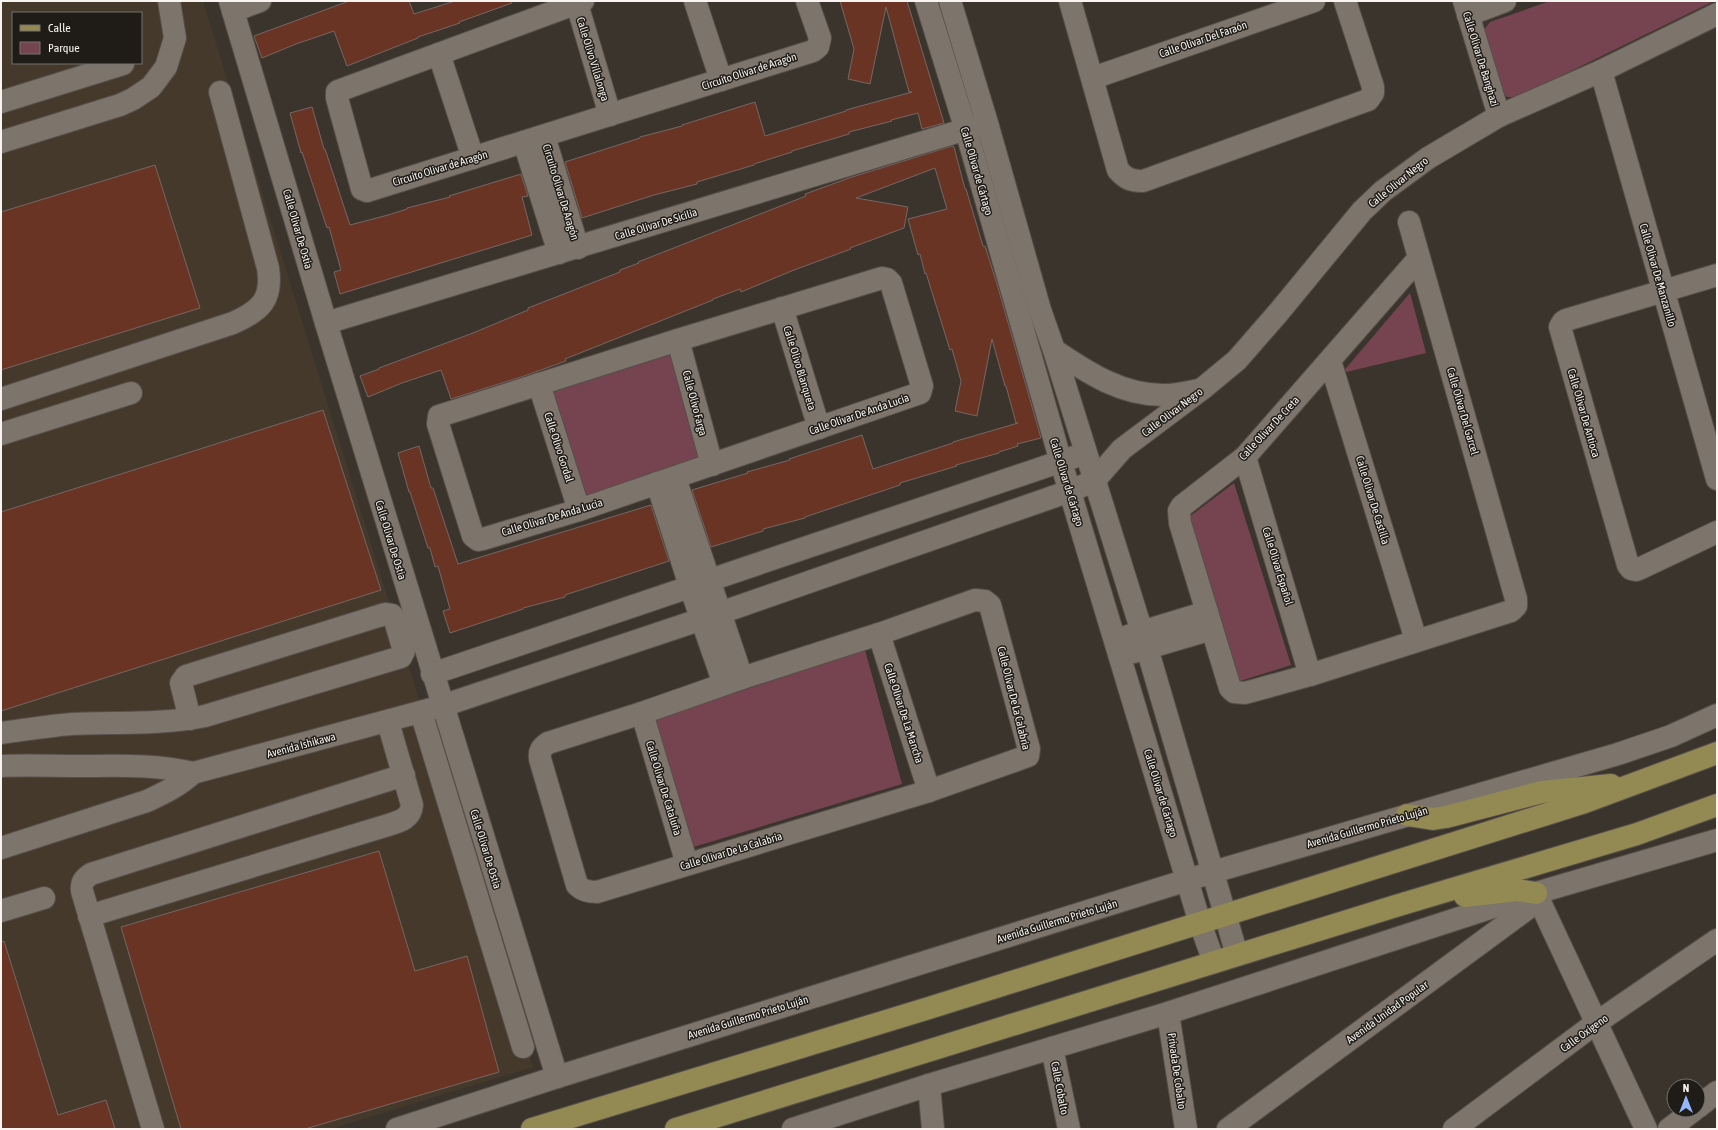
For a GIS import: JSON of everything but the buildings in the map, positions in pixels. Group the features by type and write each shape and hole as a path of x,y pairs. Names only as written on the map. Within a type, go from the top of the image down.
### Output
{"main road":[{"path":"532,1129 1200,923 1585,802 1717,753"},
{"path":"1408,815 1433,819 1542,792 1640,782"},
{"path":"676,1129 699,1124 1214,962 1637,834 1717,805"},
{"path":"1399,905 1507,890 1524,890 1538,896"}],"street":[{"path":"1,142 120,105 133,99 151,87 166,67 175,38 169,1"},
{"path":"232,6 260,1"},
{"path":"695,1 721,80"},
{"name":"Circuito Olivar de Aragón","path":"580,2 337,92 337,98 361,187 367,191 813,51 818,47 820,38 807,1"},
{"name":"Calle Olivar de Cártago","path":"926,1 966,130 1061,462 1200,923 1214,962"},
{"name":"Calle Olivar de Cártago","path":"950,1 987,123 1040,310 1054,350 1144,640 1237,955"},
{"path":"1070,1 1118,170 1124,177 1132,181 1143,181 1368,100 1373,93 1373,87 1345,1"},
{"name":"Calle Olivar Del Faraón","path":"1092,78 1314,1"},
{"path":"1466,8 1505,1"},
{"name":"Calle Olivo Villalonga","path":"580,2 610,115"},
{"name":"Calle Olivar De Ostia","path":"232,6 432,674 557,1077"},
{"name":"Calle Olivar De Banghazi","path":"1466,8 1499,116"},
{"name":"Calle Olivar Negro","path":"1094,481 1122,450 1202,389 1237,360 1278,313 1362,211 1384,191 1428,158 1499,116 1601,71 1717,14"},
{"path":"439,54 473,158"},
{"path":"1,102 123,64"},
{"name":"Calle Olivar De Manzanillo","path":"1601,71 1662,290 1717,479"},
{"path":"1,399 233,323 250,315 262,304 268,291 270,280 268,268 220,92"},
{"name":"Calle Olivar De Sicilia","path":"326,323 987,123"},
{"name":"Circuito Olivar De Aragón","path":"534,139 568,251"},
{"name":"Calle Olivar Del Garcel","path":"1409,222 1516,599"},
{"name":"Calle Olivar De Creta","path":"1419,258 1245,457 1182,506 1179,511 1180,523 1230,688 1234,692 1245,693 1310,675 1511,611 1516,606 1516,599"},
{"name":"Calle Olivar De Antioca","path":"1717,275 1662,290 1566,320 1560,327 1628,565 1631,569 1641,568 1717,532"},
{"name":"Calle Olivar De Anda Lucia","path":"882,278 891,282 922,386 920,393 666,481 579,510 483,539 478,540 473,536 438,424 439,416 678,340 882,278"},
{"name":"Calle Olivo Blanqueta","path":"782,308 819,428"},
{"name":"Calle Olivo Farga","path":"678,340 712,465"},
{"path":"1054,350 1084,371 1112,385 1140,394 1166,395 1202,389"},
{"name":"Calle Olivar De Castilla","path":"1330,361 1416,640"},
{"name":"Calle Olivo Gordal","path":"539,384 579,510"},
{"path":"1,434 131,393"},
{"path":"432,674 1061,462 1085,452 1122,450"},
{"name":"Calle Olivar Español","path":"1245,457 1310,675"},
{"path":"666,481 733,681"},
{"name":"Avenida Ishikawa","path":"1,766 144,767 193,773 406,717 442,706 711,616 1070,492 1094,481"},
{"name":"Calle Olivar De La Calabria","path":"975,600 985,601 990,605 1029,753 1024,758 930,791 598,892 591,892 581,889 577,885 540,759 542,747 548,743 642,713 733,681 879,634 975,600"},
{"path":"1,733 71,724 165,722 190,719 205,716 401,656 404,651 394,617 389,614 186,676 181,683 190,719"},
{"path":"1117,648 1209,620"},
{"name":"Calle Olivar De La Mancha","path":"879,634 930,791"},
{"name":"Calle Olivar De Cataluña","path":"642,713 687,864"},
{"name":"Avenida Guillermo Prieto Luján","path":"397,1129 557,1077 1213,872 1618,754 1671,736 1717,715"},
{"path":"89,916 405,819 409,816 412,805 404,775 406,717"},
{"path":"406,717 523,1047"},
{"name":"Avenida Ishikawa","path":"1,848 147,801 168,792 181,784 193,773"},
{"path":"153,1129 89,916 82,885 84,879 91,874 404,775"},
{"path":"801,1128 928,1085 1168,1013 1717,840"},
{"path":"1538,896 1646,1129"},
{"name":"Avenida Unidad Popular","path":"1228,1129 1538,896"},
{"path":"1,911 44,898"},
{"name":"Calle Oxígeno","path":"1454,1129 1596,1023 1717,940"},
{"name":"Privada De Cobalto","path":"1168,1013 1186,1129"},
{"name":"Calle Cobalto","path":"1052,1048 1068,1129"},
{"path":"928,1085 933,1129"},
{"path":"1706,1101 1717,1092"},
{"path":"1669,1129 1683,1118"}],"shaded area":[{"path":"1,1 203,1 533,1067 331,1129 1,1129"}],"green space":[{"path":"1550,1 1714,1 1518,97 1507,97 1501,90 1484,30 1490,22"},
{"path":"1410,293 1426,353 1342,373"},
{"path":"668,344 705,467 579,510 540,384"},
{"path":"1234,483 1291,665 1234,683 1185,520"},
{"path":"865,650 902,784 687,849 649,721"}]}
